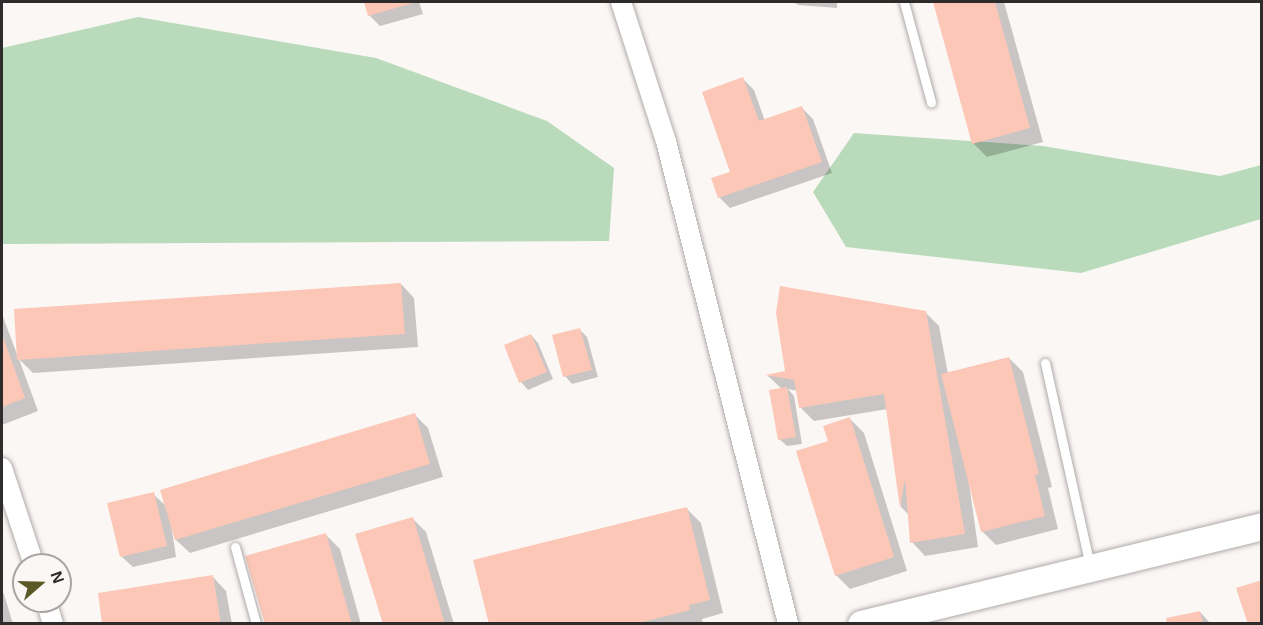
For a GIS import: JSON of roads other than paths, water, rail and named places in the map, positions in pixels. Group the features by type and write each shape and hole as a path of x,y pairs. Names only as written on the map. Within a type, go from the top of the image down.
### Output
{"street":[{"path":"621,2 666,141 788,624"},
{"path":"2,468 30,553"},
{"path":"861,624 1262,526"}],"lane":[{"path":"904,2 931,102"},
{"path":"1045,363 1090,567"},
{"path":"235,546 256,624"}]}
